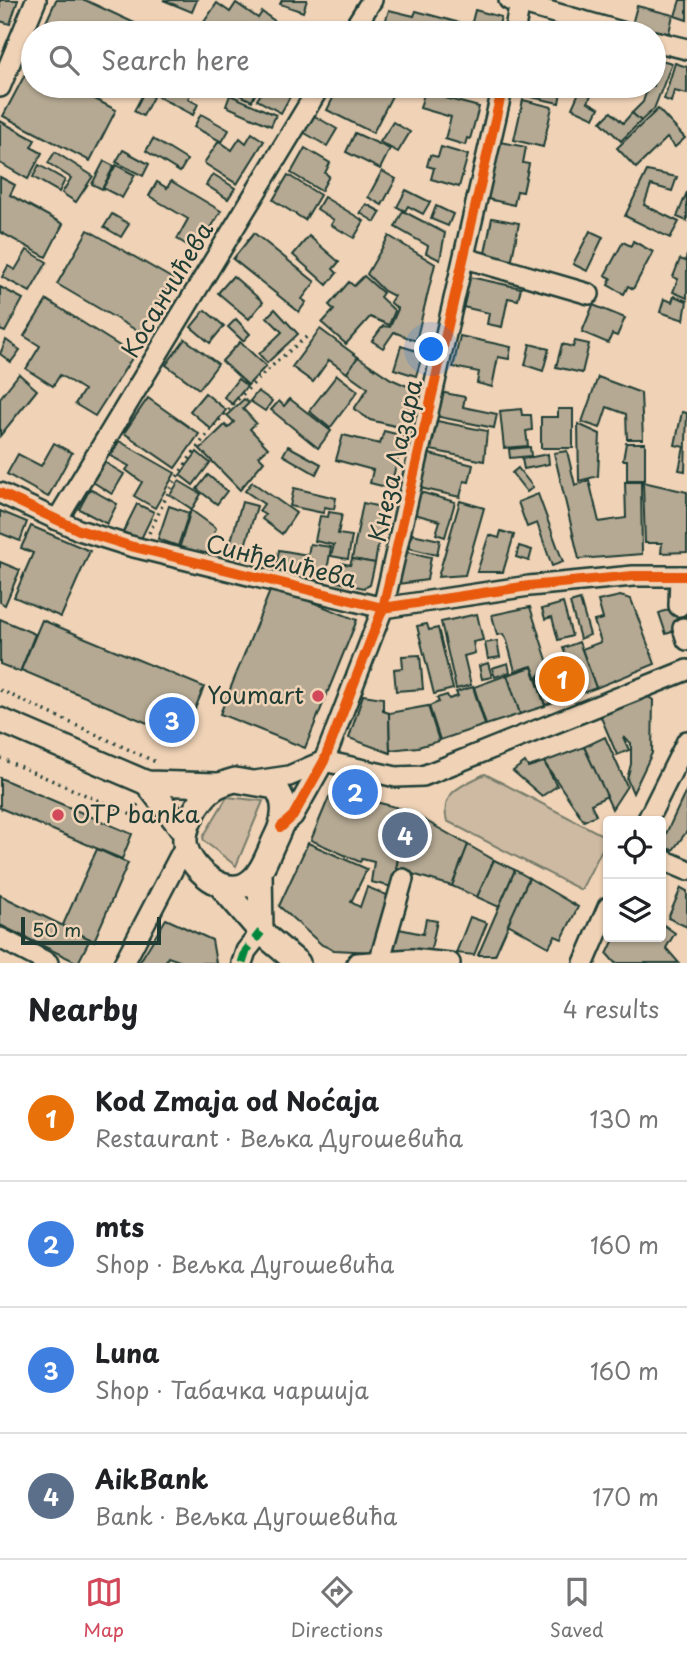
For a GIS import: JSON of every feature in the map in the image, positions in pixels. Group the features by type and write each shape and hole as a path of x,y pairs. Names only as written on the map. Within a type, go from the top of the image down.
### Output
{"main road":[{"path":"0,720 148,783 216,785 254,781 275,787 284,800 281,827 260,871 243,886 221,886"},
{"path":"148,783 185,840 191,860 221,886 261,932 298,963"},
{"path":"185,840 190,818 207,792 216,785"},
{"path":"260,871 261,932"}],"street":[{"path":"27,21 36,0"},
{"path":"359,21 372,0"},
{"path":"514,21 515,2 582,21"},
{"path":"0,87 21,36"},
{"path":"666,44 687,49"},
{"name":"Косанчићева","path":"57,520 313,98"},
{"name":"Кнеза Лазара","path":"281,827 293,816 324,761 383,608 500,98"},
{"path":"465,258 589,294"},
{"name":"Синђелићева","path":"0,493 57,520 141,549 383,608 529,586 633,576 684,576"},
{"path":"679,606 684,576"},
{"path":"254,781 289,776 324,761 396,777 424,776 687,670"},
{"path":"650,816 687,741"},
{"path":"124,963 185,840"},
{"path":"666,861 687,870"},
{"path":"380,960 403,879"},
{"path":"584,963 603,919"},
{"path":"242,963 246,951 261,932"},
{"path":"0,938 48,963"},
{"path":"357,963 380,960 450,963"}],"path":[{"path":"141,549 179,474 272,364 309,335"},
{"path":"0,690 159,762 148,783"},
{"path":"0,758 132,815"}],"shaded area":[{"path":"485,774 603,835 603,848 581,890 447,821 446,803 461,786"},
{"path":"227,797 263,801 236,866 204,841 203,837"}],"building":[{"path":"0,0 18,0 10,24 0,21"},
{"path":"56,0 85,0 130,21 46,21"},
{"path":"163,0 197,0 192,12"},
{"path":"282,0 307,0 303,12 280,4"},
{"path":"680,0 687,0 687,20 675,16"},
{"path":"217,3 230,12 236,3 258,18 262,12 275,21 205,21"},
{"path":"637,6 673,15 668,37 666,21 633,21"},
{"path":"389,10 414,16 416,11 453,21 386,21"},
{"path":"475,10 501,17 500,21 472,21"},
{"path":"666,61 672,63 666,78"},
{"path":"675,63 687,67 687,94 674,91 671,102 664,99"},
{"path":"21,82 21,98 93,98 116,110 90,161 3,116"},
{"path":"141,98 152,98 143,116 134,111"},
{"path":"161,98 188,98 198,104 193,115"},
{"path":"229,98 237,98 276,115 271,126 226,106"},
{"path":"258,98 289,98 281,113 257,100"},
{"path":"333,98 391,98 373,133 327,110"},
{"path":"423,98 445,98 479,107 470,139 467,138 465,145 445,139 451,117 420,108"},
{"path":"536,98 560,98 559,103"},
{"path":"576,98 590,98 588,102 599,108 594,118 572,108"},
{"path":"644,98 658,98 654,109 641,121 632,113"},
{"path":"523,100 552,107 543,147 514,140"},
{"path":"658,109 685,138 675,147 667,138 636,168 617,148"},
{"path":"611,112 623,123 632,113 641,121 621,141 601,122"},
{"path":"201,114 229,130 222,142 194,127"},
{"path":"313,115 337,129 327,146 303,132"},
{"path":"0,121 35,140 31,147 42,153 28,179 0,163"},
{"path":"393,122 410,132 398,152 380,142"},
{"path":"252,133 264,141 237,184 204,163 219,141 232,150 240,138 246,143"},
{"path":"355,133 390,149 380,169 346,152"},
{"path":"153,139 187,160 180,172 146,151"},
{"path":"500,142 526,147 523,163 529,164 523,192 517,191 514,205 488,199"},
{"path":"441,147 468,155 459,187 431,179 434,168 427,166 430,155 438,157"},
{"path":"305,148 330,163 325,173 329,176 321,191 291,173"},
{"path":"123,150 149,164 143,176 116,162"},
{"path":"55,152 93,176 76,202 62,193 71,178 48,163"},
{"path":"104,161 114,166 102,189 92,184"},
{"path":"39,165 65,180 59,192 33,177"},
{"path":"116,165 135,175 122,198 103,188"},
{"path":"382,171 396,179 382,205 368,197"},
{"path":"647,171 677,177 672,191 651,185 644,205 679,222 670,238 625,216"},
{"path":"213,174 235,188 228,199 206,185"},
{"path":"288,175 320,195 305,220 273,200"},
{"path":"0,177 15,185 10,195 63,224 46,257 0,232"},
{"path":"171,181 221,211 197,251 177,239 188,219 149,196 157,182 167,188"},
{"path":"406,190 430,202 423,214 408,206 405,211 397,207"},
{"path":"687,192 687,221 677,217"},
{"path":"324,197 364,221 354,238 331,225 334,220 317,209"},
{"path":"366,204 381,212 375,222 360,213"},
{"path":"436,206 453,214 448,226 431,219"},
{"path":"403,211 445,233 440,260 426,253 428,246 395,227"},
{"path":"112,214 129,224 121,237 104,227"},
{"path":"492,218 519,223 511,264 484,258"},
{"path":"88,230 173,279 141,333 57,284"},
{"path":"590,231 603,237 587,271 573,264"},
{"path":"254,233 315,282 302,299 306,302 299,312 233,259"},
{"path":"309,236 339,262 333,269 337,273 327,285 293,255"},
{"path":"389,236 435,264 416,341 394,332 383,348 372,341 383,326 390,327 398,309 390,302 394,296 384,291 367,274"},
{"path":"633,241 653,252 633,289 628,286 624,294 608,285 611,278 605,275 623,242 631,246"},
{"path":"27,250 47,262 30,292 2,277 8,266 15,270"},
{"path":"687,255 687,298 673,292 678,279 673,277 680,259 685,261"},
{"path":"233,276 263,302 249,319 218,293"},
{"path":"364,276 383,293 380,297 395,311 389,325 370,317 346,344 322,323 334,310 329,305 349,282 354,286"},
{"path":"470,277 521,288 518,300 508,298 502,327 487,324 489,313 463,307"},
{"path":"0,287 23,299 5,332 0,330"},
{"path":"674,296 687,301 684,320 660,312 664,299 672,302"},
{"path":"47,300 134,355 95,416 75,404 84,390 60,375 53,386 26,369 40,346 24,336"},
{"path":"593,305 625,318 617,336 612,334 608,343 582,332"},
{"path":"275,309 298,334 267,363 259,354 282,332 267,317"},
{"path":"205,310 224,326 210,343 191,327"},
{"path":"236,319 250,334 243,341 228,327"},
{"path":"320,329 358,357 347,373 329,360 313,382 292,367"},
{"path":"460,336 511,347 509,359 498,357 492,387 477,383 479,372 453,367"},
{"path":"185,339 218,364 199,389 166,365"},
{"path":"6,340 20,350 11,362 0,354"},
{"path":"575,341 589,344 582,373 556,367 562,344 573,347"},
{"path":"240,342 266,366 248,385 222,361"},
{"path":"530,344 549,349 543,371 525,365"},
{"path":"401,346 423,353 416,376 394,369"},
{"path":"358,357 391,379 412,388 403,428 370,420 354,409 368,388 347,373"},
{"path":"19,374 37,390 0,436 0,398"},
{"path":"337,375 358,391 330,428 309,411"},
{"path":"598,377 641,393 643,439 627,439 626,414 607,407 600,428 582,422"},
{"path":"238,379 247,386 232,404 224,397"},
{"path":"258,391 272,401 265,411 250,401"},
{"path":"440,392 465,397 463,407 497,414 494,428 435,416"},
{"path":"205,393 226,410 211,429 190,411"},
{"path":"148,398 199,434 175,468 124,433"},
{"path":"244,399 249,403 243,409 256,423 250,429 268,448 259,456 264,461 240,490 200,449 225,425 228,428 234,422 227,415"},
{"path":"290,399 331,431 318,448 271,410 279,401 284,406"},
{"path":"521,409 522,415 531,415 532,430 526,431 528,446 504,448 500,411"},
{"path":"558,409 573,409 573,448 541,448 541,417 558,417"},
{"path":"682,412 687,413 685,471 679,470 684,447 675,445"},
{"path":"437,421 487,431 484,461 431,450"},
{"path":"578,424 600,434 598,476 579,481"},
{"path":"384,431 404,436 390,488 370,483 373,470 336,460 343,435 380,444"},
{"path":"119,441 175,473 155,508 134,496 142,482 126,470 129,466 111,456"},
{"path":"54,443 72,453 48,497 7,474 18,454 41,466"},
{"path":"626,443 645,443 645,480 627,480 627,460 623,460"},
{"path":"288,446 321,464 316,474 283,455"},
{"path":"530,447 531,456 510,458 509,449"},
{"path":"567,451 575,485 589,480 599,522 626,518 625,482 641,482 642,554 579,559 554,453"},
{"path":"197,452 210,463 193,485 180,475"},
{"path":"426,453 473,465 469,482 464,481 460,497 420,488"},
{"path":"548,454 549,464 524,469 522,459"},
{"path":"104,462 124,474 112,494 93,482"},
{"path":"518,468 533,487 527,492 512,473"},
{"path":"208,475 227,491 217,504 197,489"},
{"path":"179,481 201,494 192,509 170,495"},
{"path":"252,482 296,513 282,534 262,519 265,515 259,511 264,504 245,491"},
{"path":"643,482 687,492 687,552 661,553 662,543 645,543"},
{"path":"294,488 336,498 334,509 325,507 323,513 290,506"},
{"path":"90,489 117,504 107,524 79,509"},
{"path":"413,490 455,502 445,537 436,534 440,521 407,512"},
{"path":"538,494 563,562 552,566 537,523 527,527 518,502"},
{"path":"460,501 484,508 465,575 438,577"},
{"path":"242,502 257,506 241,559 227,555"},
{"path":"363,503 385,508 375,563 352,559"},
{"path":"137,504 154,512 140,541 123,532"},
{"path":"169,506 189,513 178,546 158,539"},
{"path":"191,510 216,528 205,558 179,549"},
{"path":"0,511 27,522 20,541 0,533"},
{"path":"329,512 342,514 338,534 352,536 348,559 331,556 334,545 315,541 320,516 328,517"},
{"path":"31,526 90,551 61,617 14,597 33,553 21,548"},
{"path":"501,531 514,535 503,572 477,572 489,535 499,538"},
{"path":"412,534 440,540 437,555 409,548"},
{"path":"310,544 331,547 326,577 276,569 279,550 308,555"},
{"path":"519,546 532,550 529,561 516,557"},
{"path":"407,552 431,557 427,580 398,584"},
{"path":"352,559 375,563 370,585 364,588 337,582 341,563 350,565"},
{"path":"0,562 20,570 5,605 0,602"},
{"path":"272,586 357,620 305,748 220,714"},
{"path":"620,596 631,599 655,664 596,688 582,649 601,642 594,621 603,619 598,601"},
{"path":"580,600 590,635 580,639 570,603"},
{"path":"563,603 572,636 558,640 552,617 545,619 542,609"},
{"path":"687,603 687,627 666,634 659,613"},
{"path":"530,607 548,663 537,679 532,666 515,671 507,641 503,634 497,635 492,615"},
{"path":"477,614 483,640 473,642 475,653 464,656 471,685 456,689 441,622"},
{"path":"0,619 35,634 20,672 0,664"},
{"path":"42,620 204,687 183,738 21,670"},
{"path":"427,624 429,630 438,628 453,689 434,694 417,626"},
{"path":"497,641 500,657 488,659 485,643"},
{"path":"579,642 596,688 580,694 563,648"},
{"path":"420,655 423,689 396,691 394,669 403,668 402,656"},
{"path":"563,658 579,694 545,705 538,681 548,664"},
{"path":"488,663 492,677 482,679 479,666"},
{"path":"508,663 510,672 495,677 492,668"},
{"path":"532,667 545,706 520,714 507,675"},
{"path":"507,675 520,714 486,725 474,687"},
{"path":"473,687 485,725 440,740 429,706 439,702 437,698 447,695 449,699 458,696 456,692"},
{"path":"363,695 383,698 383,711 389,713 390,753 349,738"},
{"path":"645,695 653,700 652,753 633,793 627,779 631,764 631,743 623,737 629,750 617,755 600,715"},
{"path":"428,706 439,741 418,747 390,750 389,713"},
{"path":"605,737 627,786 612,809 584,747"},
{"path":"584,747 607,796 591,804 596,815 584,821 544,762"},
{"path":"525,762 528,767 544,762 557,786 542,796 513,771"},
{"path":"0,778 132,834 122,859 0,808"},
{"path":"687,789 687,831 673,850 666,848 666,834"},
{"path":"337,792 407,810 393,887 371,882 374,862 362,859 360,862 311,840 329,797"},
{"path":"407,810 468,845 452,886 396,869"},
{"path":"308,843 367,869 351,902 360,907 367,887 392,897 374,952 334,950 322,945 279,906"},
{"path":"468,845 494,860 477,897 452,886"},
{"path":"97,849 128,863 94,941 62,927"},
{"path":"494,860 515,870 499,907 477,897"},
{"path":"515,870 529,878 495,955 478,955"},
{"path":"529,878 578,907 562,939 555,936 549,947 508,924"},
{"path":"681,888 687,891 687,927 668,918"},
{"path":"0,895 90,939 78,963 0,925"},
{"path":"470,917 487,923 474,955 456,953"},
{"path":"166,919 212,940 216,963 185,963 168,957 165,963 139,963"},
{"path":"426,919 437,921 429,958 394,950 399,929 423,934"},
{"path":"666,927 675,933 666,948 679,963 615,963 607,954 613,942 666,942"}],"marked path":[{"path":"242,963 246,951 261,932"}],"cycle path":[{"path":"281,827 293,816 324,761 383,608 500,98"},
{"path":"0,493 79,530 130,546 383,608 529,586 633,576 687,576"}],"place":[{"name":"Kod Zmaja od Noćaja","path":"562,679"},
{"name":"Youmart","path":"318,696"},
{"name":"Luna","path":"172,720"},
{"name":"mts","path":"355,792"},
{"name":"OTP banka","path":"58,815"},
{"name":"AikBank","path":"405,835"}]}
